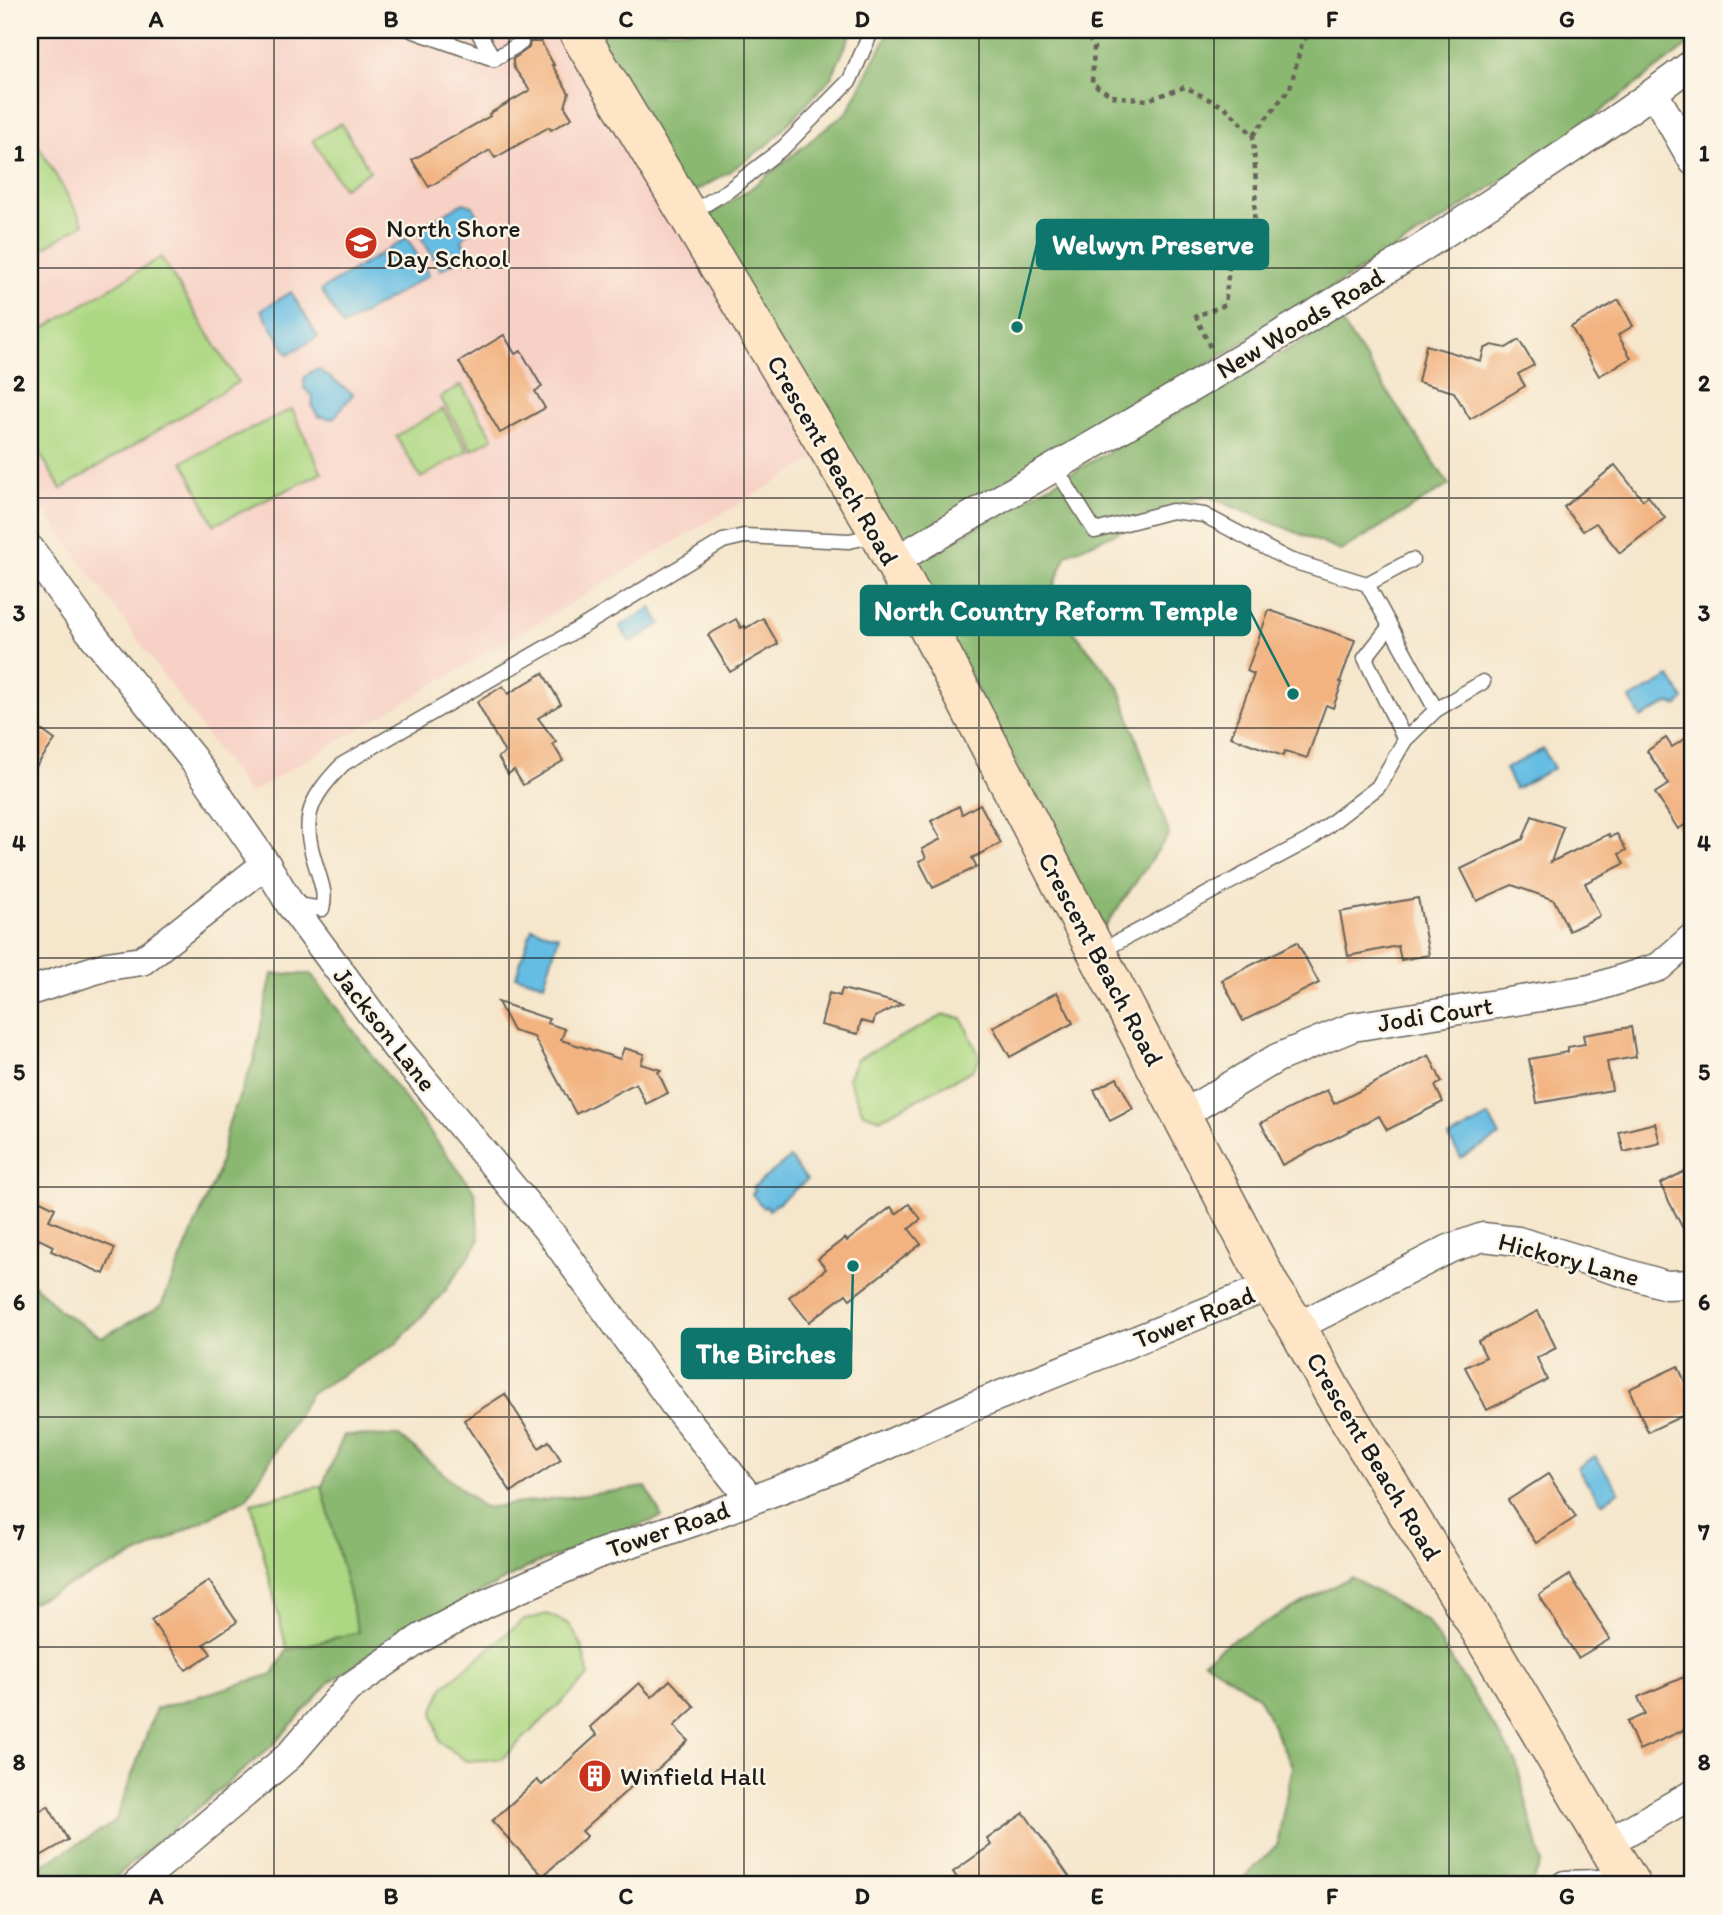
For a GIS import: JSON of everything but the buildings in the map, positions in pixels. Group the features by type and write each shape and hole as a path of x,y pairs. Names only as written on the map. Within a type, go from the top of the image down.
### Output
{"street":[{"name":"Crescent Beach Road","path":"577,30 886,549 1270,1286 1474,1620 1630,1884"},
{"name":"New Woods Road","path":"886,549 1055,467 1220,371 1451,231 1654,93 1693,63"},
{"path":"1654,93 1693,161"},
{"name":"Jackson Lane","path":"30,549 87,628 192,758 266,864 289,904 396,1046 551,1234 674,1404 751,1500"},
{"path":"30,991 107,967 142,961 266,864"},
{"name":"Jodi Court","path":"1182,1115 1278,1059 1353,1027 1590,989 1659,967 1693,937"},
{"name":"Hickory Lane","path":"1297,1327 1449,1249 1483,1237 1518,1241 1666,1285 1693,1284"},
{"name":"Tower Road","path":"136,1885 289,1756 347,1689 421,1638 487,1603 594,1555 831,1470 976,1405 1270,1286"},
{"path":"1607,1843 1693,1794"},
{"path":"1564,1885 1630,1884"}],"lane":[{"path":"411,30 494,58 521,43"},
{"path":"477,30 494,58"},
{"path":"688,215 729,190 794,138 850,80 872,30"},
{"path":"1055,467 1095,531 1172,511 1204,515 1289,560 1367,584 1436,710"},
{"path":"289,904 322,909 326,897 308,841 308,813 322,785 343,764 585,625 723,541 744,536 849,541 886,549"},
{"path":"1367,584 1412,560"},
{"path":"1390,626 1365,658 1405,740"},
{"path":"1097,953 1309,840 1378,787 1405,740 1436,710 1483,682"}],"path":[{"path":"1083,30 1094,47 1092,83 1112,96 1147,100 1185,87 1226,108 1253,135 1256,185 1253,239 1228,267 1225,305 1196,316 1220,371"},
{"path":"1253,135 1290,88 1302,43 1311,30"}],"shaded area":[{"name":"North Shore Day School","path":"30,30 567,30 818,457 249,794 30,491"}],"green space":[{"path":"588,30 853,30 831,78 770,143 688,196"},
{"path":"890,30 1693,30 1693,41 1571,134 1450,215 1201,368 899,544 702,220 750,189 848,111"},
{"path":"341,123 370,171 343,188 313,140"},
{"path":"30,131 84,224 30,256"},
{"path":"161,257 238,382 61,489 30,437 30,337"},
{"path":"1340,320 1449,485 1341,551 1205,495 1067,554 1048,600 1119,687 1169,834 1104,928 910,565"},
{"path":"461,385 493,438 472,450 440,397"},
{"path":"292,409 322,473 214,525 183,461"},
{"path":"443,409 468,451 421,478 396,436"},
{"path":"272,974 311,974 475,1192 479,1241 445,1291 397,1343 311,1393 247,1498 147,1550 30,1603 30,1280 60,1311 102,1337 161,1306 217,1174 229,1122 254,1060"},
{"path":"944,1015 962,1018 980,1057 973,1070 880,1119 863,1113 848,1078 857,1059"},
{"path":"344,1435 399,1436 484,1508 646,1487 662,1517 535,1564 404,1632 331,1681 272,1746 106,1885 30,1885 30,1872 115,1822 156,1709 273,1674 287,1650 358,1632 322,1486"},
{"path":"322,1486 359,1632 287,1650 251,1503"},
{"path":"1351,1577 1427,1621 1516,1762 1542,1863 1530,1885 1237,1885 1277,1845 1292,1766 1258,1696 1204,1661 1230,1641"},
{"path":"547,1614 569,1624 581,1644 589,1676 502,1759 466,1761 440,1742 433,1713 443,1687 522,1621"}],"water":[{"path":"463,203 473,206 478,216 462,241 468,254 441,270 416,229"},
{"path":"407,238 429,275 343,326 321,290"},
{"path":"291,292 318,337 288,354 261,310"},
{"path":"318,369 353,394 333,419 318,416 312,407 313,397 304,388 304,378"},
{"path":"651,608 661,624 630,642 620,626"},
{"path":"1670,677 1684,699 1678,706 1669,703 1641,718 1630,699"},
{"path":"1543,749 1554,768 1515,789 1505,769"},
{"path":"532,928 559,936 544,984 516,976"},
{"path":"1489,1116 1500,1136 1461,1158 1449,1138"},
{"path":"790,1158 807,1180 769,1210 766,1206 763,1208 752,1194 755,1191 753,1187"},
{"path":"1595,1456 1619,1491 1602,1503 1577,1468"}],"place":[{"name":"North Shore Day School","path":"361,243"},
{"name":"Welwyn Preserve","path":"1017,327"},
{"name":"North Country Reform Temple","path":"1293,694"},
{"name":"The Birches","path":"853,1266"},
{"name":"Winfield Hall","path":"595,1776"}]}
